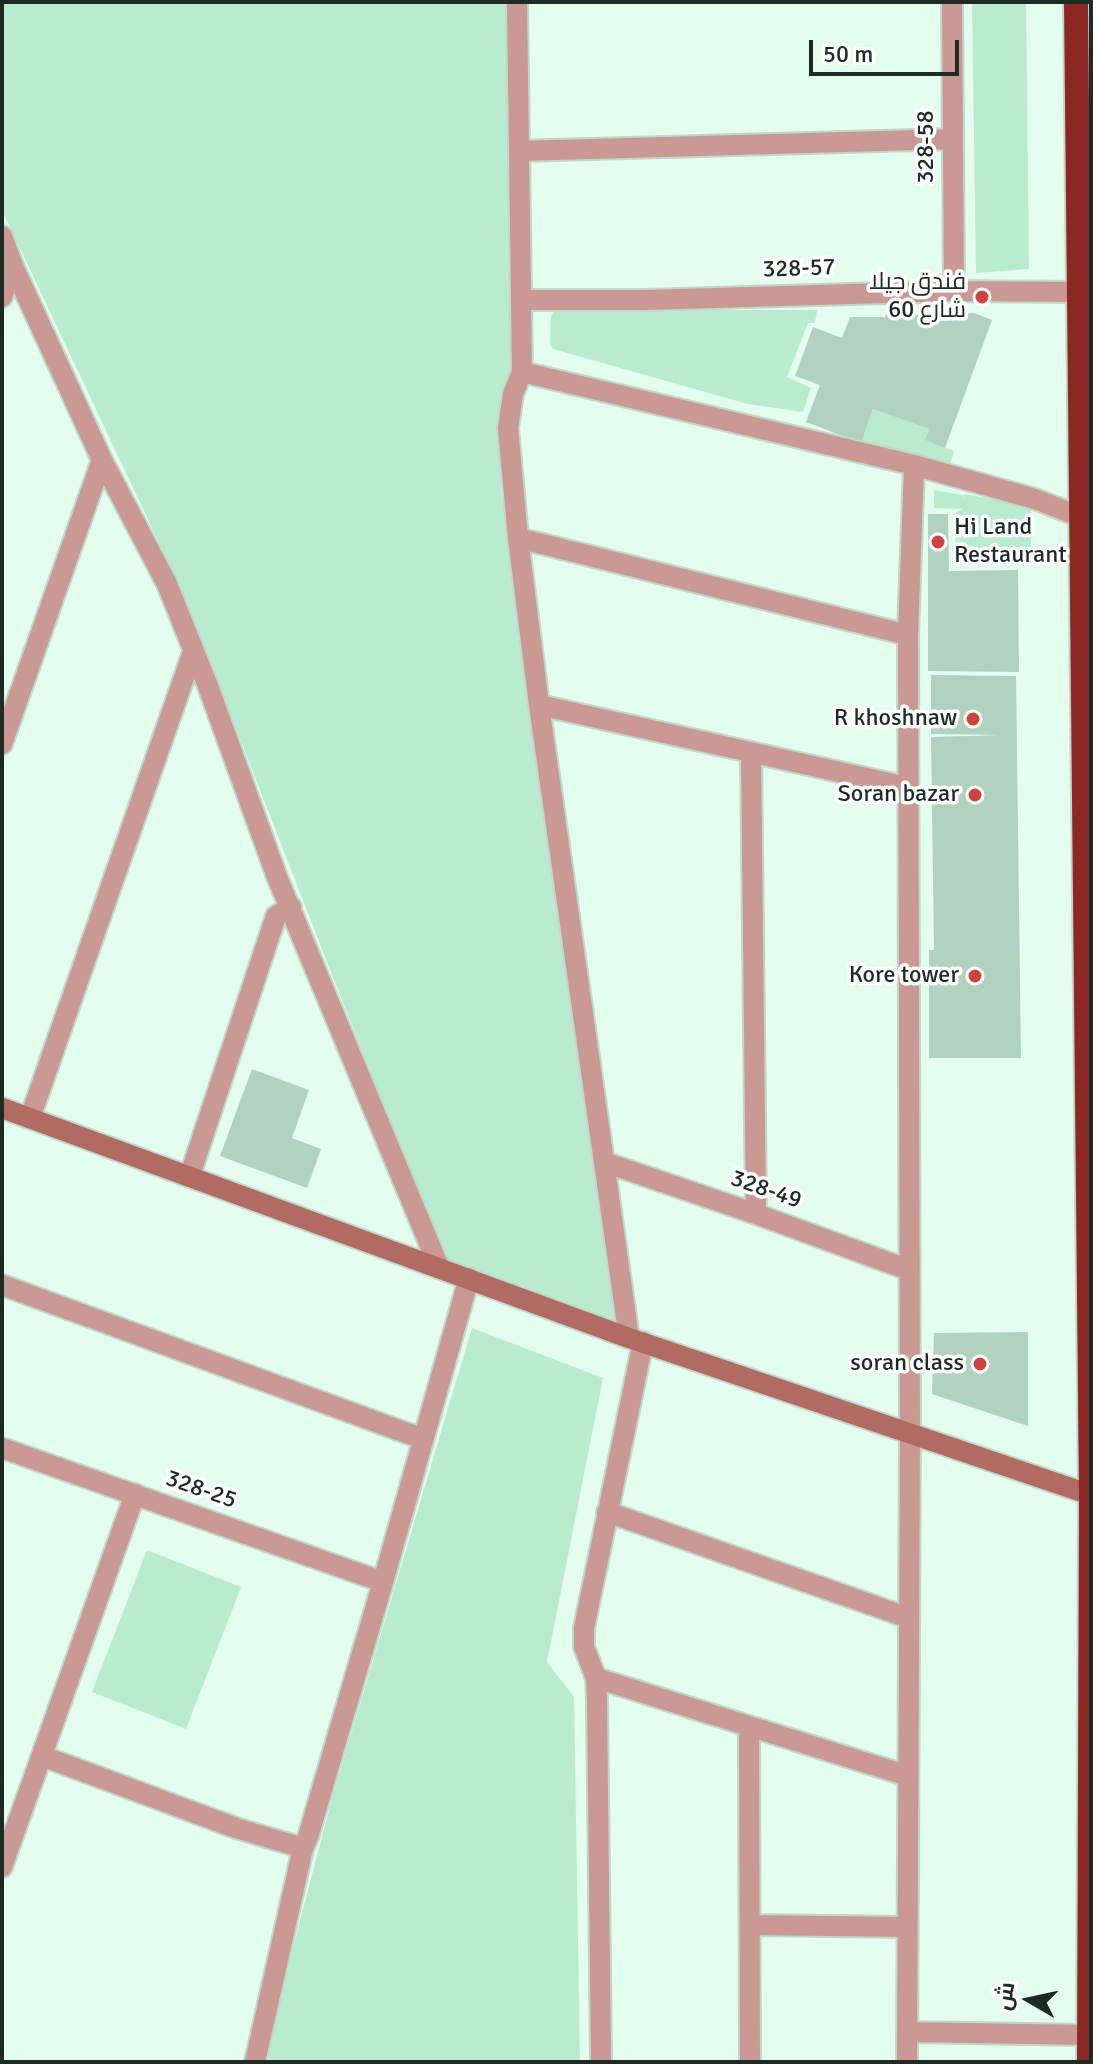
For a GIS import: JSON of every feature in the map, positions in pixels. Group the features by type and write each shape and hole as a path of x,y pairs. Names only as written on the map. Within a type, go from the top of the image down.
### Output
{"highway":[{"path":"1076,2 1088,1016 1091,1495 1089,2062"}],"street":[{"path":"517,2 522,372 513,394 508,428 539,705 604,1162 636,1340 584,1628 584,1647 596,1678 601,2062"},
{"name":"328-58","path":"952,2 954,291"},
{"path":"519,151 953,139"},
{"path":"2,236 102,460 167,584 208,686 277,877 439,1267"},
{"path":"2,297 13,266"},
{"name":"328-57","path":"521,300 645,300 954,291 1079,292"},
{"path":"522,372 914,465 1035,499 1081,517"},
{"path":"2,744 102,460"},
{"path":"907,2062 910,1432 907,787 914,465"},
{"path":"518,538 908,635"},
{"path":"30,1118 193,652"},
{"path":"539,705 907,787"},
{"path":"751,752 756,1214"},
{"path":"190,1175 276,916 291,907"},
{"path":"2,1108 636,1340 1091,1495"},
{"name":"328-49","path":"604,1162 909,1270"},
{"path":"255,2062 303,1848 383,1582 469,1278"},
{"path":"2,1285 423,1439"},
{"name":"328-25","path":"2,1448 383,1582"},
{"path":"2,1867 135,1494"},
{"path":"607,1512 909,1618"},
{"path":"596,1678 908,1776"},
{"path":"749,1726 750,2062"},
{"path":"42,1756 236,1828 303,1848"},
{"path":"751,1925 907,1927"},
{"path":"907,2032 1089,2035"}],"green space":[{"path":"2,2 510,2 523,379 504,397 501,490 615,1323 447,1262 186,600 2,210"},
{"path":"972,2 1026,2 1029,269 976,273"},
{"path":"555,310 817,310 815,323 808,323 787,377 811,388 803,412 748,404 553,349 550,345 551,316"},
{"path":"873,409 929,429 925,440 954,451 950,465 861,442"},
{"path":"934,490 963,495 963,501 964,494 1031,506 1031,564 955,565 956,512 963,509 934,508"},
{"path":"472,1328 603,1378 547,1662 574,1697 580,2062 265,2062 333,1795"},
{"path":"147,1550 241,1587 186,1729 92,1692"}],"building":[{"path":"908,306 914,315 974,313 992,320 945,448 925,440 929,429 873,409 861,443 806,422 820,385 795,376 813,327 842,338 850,317 885,317 889,307"},
{"path":"928,514 948,514 949,571 1018,570 1019,672 928,671"},
{"path":"931,675 1016,676 1021,1058 929,1058 929,950 934,950 931,737 1005,735 931,734"},
{"path":"252,1069 309,1090 292,1138 321,1149 307,1188 220,1156"},
{"name":"soran class","path":"1028,1332 1028,1426 932,1394 934,1333"}],"place":[{"name":"فندق جيلا شارع 60","path":"982,297"},
{"name":"Hi Land Restaurant","path":"938,542"},
{"name":"R khoshnaw","path":"973,719"},
{"name":"Soran bazar","path":"975,795"},
{"name":"Kore tower","path":"975,976"},
{"name":"soran class","path":"980,1364"}]}
